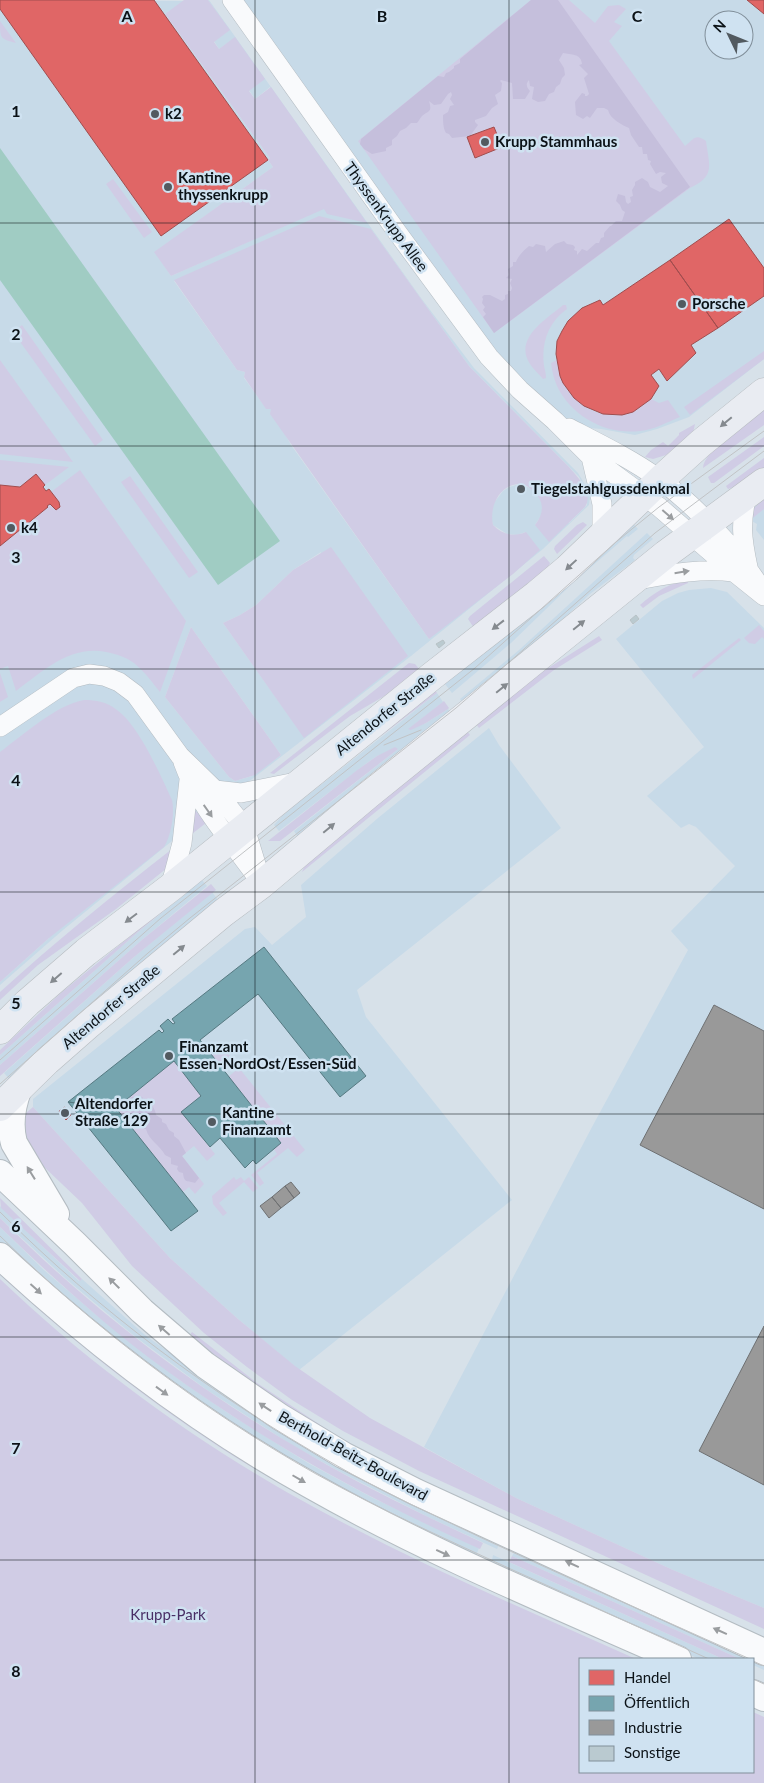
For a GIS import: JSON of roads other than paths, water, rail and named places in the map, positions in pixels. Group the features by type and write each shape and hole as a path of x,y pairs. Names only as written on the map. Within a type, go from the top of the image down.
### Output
{"main road":[{"name":"Altendorfer Straße","path":"0,1030 26,1003 86,952 170,888 302,780 536,595 602,536 652,487 730,418 764,392"},
{"name":"Altendorfer Straße","path":"10,1097 88,1025 223,913 262,884 369,794 699,528 755,488"},
{"path":"0,1013 26,1003"},
{"path":"10,1097 14,1143 75,1244"},
{"name":"Berthold-Beitz-Boulevard","path":"0,1173 142,1311 188,1352 229,1382 315,1438 385,1477 441,1504 764,1652"},
{"path":"0,1256 56,1307 120,1359 209,1423 278,1467 329,1496 396,1530 676,1658"}],"street":[{"name":"ThyssenKrupp Allee","path":"232,0 488,357 591,457 652,487"},
{"name":"ThyssenKrupp Allee","path":"555,421 634,463 652,487"},
{"path":"591,457 602,504 602,536"},
{"path":"652,487 699,528 764,594"},
{"path":"741,570 743,513 755,488"},
{"path":"634,581 693,570 741,570"},
{"path":"0,727 65,682 80,675 96,675 119,682 135,694 180,756 215,790 262,884"},
{"path":"180,756 189,780 199,798 237,834"},
{"path":"170,888 182,843 189,780"},
{"path":"215,790 241,793 302,780"}],"tram line":[{"path":"0,1060 161,918 475,668 616,542 659,507 764,431"},
{"path":"0,1084 190,918 456,708 655,533 764,451"},
{"path":"384,745 421,730"},
{"path":"0,1212 77,1283 158,1349 244,1409 289,1437 352,1474 408,1503 748,1658"},
{"path":"0,1236 111,1335 190,1394 273,1449 365,1500 515,1571 707,1658"},
{"path":"754,1661 764,1666"},
{"path":"754,1679 764,1684"}],"place":[{"name":"k2","path":"155,114"},
{"name":"Krupp Stammhaus","path":"485,142"},
{"name":"Kantine thyssenkrupp","path":"168,187"},
{"name":"Porsche","path":"682,304"},
{"name":"Tiegelstahlgussdenkmal","path":"521,489"},
{"name":"k4","path":"11,528"},
{"name":"Finanzamt Essen-NordOst/Essen-Süd","path":"169,1056"},
{"name":"Altendorfer Straße 129","path":"65,1113"},
{"name":"Kantine Finanzamt","path":"212,1122"}],"park label":[{"name":"Krupp-Park","path":"168,1615"}]}
